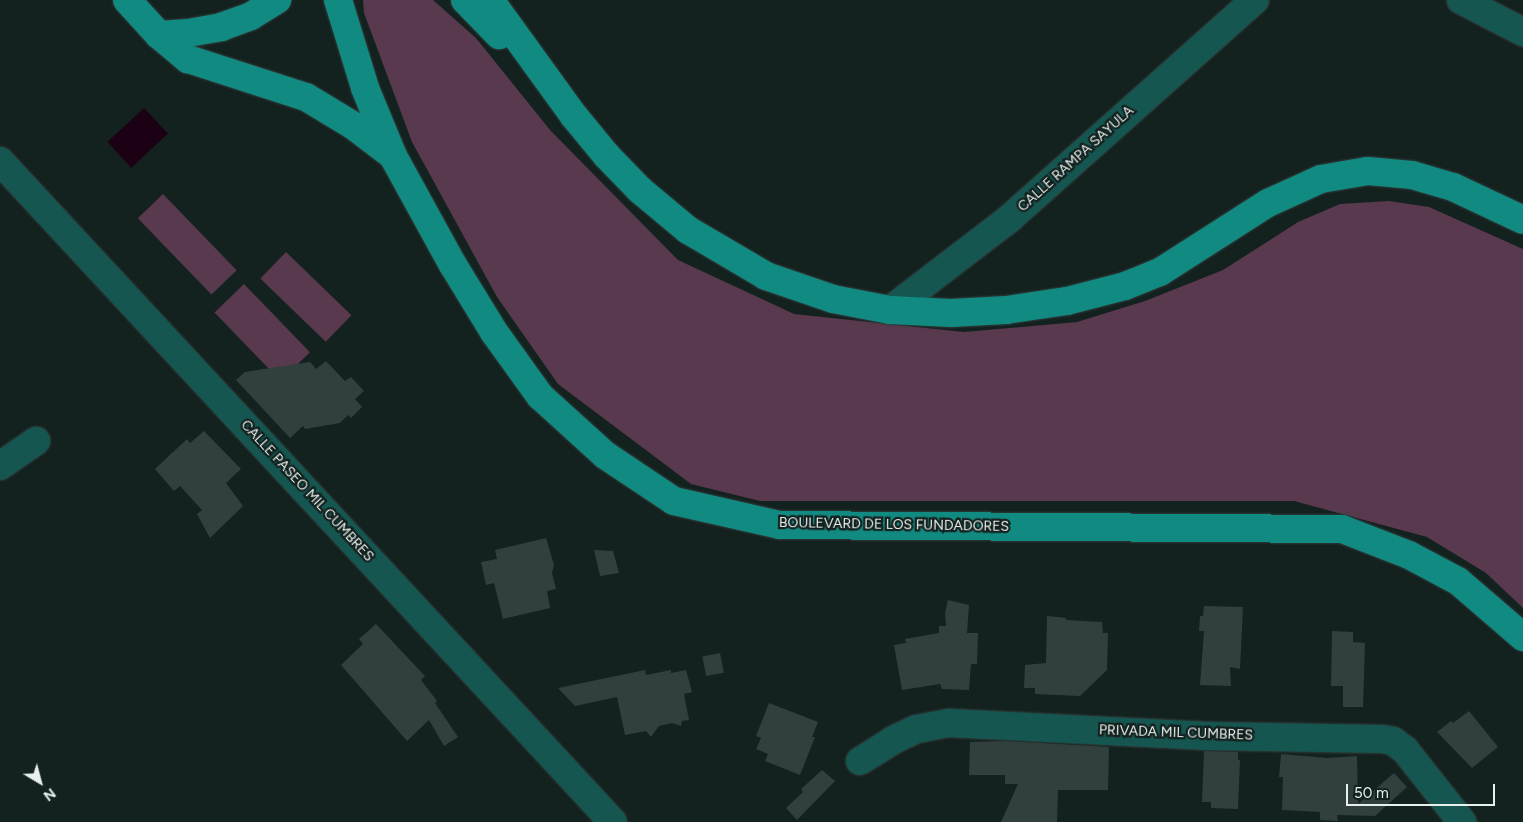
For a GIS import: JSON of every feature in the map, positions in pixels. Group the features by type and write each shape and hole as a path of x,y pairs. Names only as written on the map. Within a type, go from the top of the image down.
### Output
{"main road":[{"path":"127,0 160,35 188,59 306,97 354,126 393,156"},
{"path":"160,35 188,33 221,27 251,16 277,0"},
{"name":"BOULEVARD DE LOS FUNDADORES","path":"338,0 365,88 393,156 488,324 540,396 605,455 674,501 780,525 1342,530 1408,555 1458,581 1523,637"},
{"path":"465,0 509,44 535,64"},
{"path":"490,0 535,64 606,156 640,190 688,230 766,276 833,299 890,310 951,313 1006,310 1067,301 1125,286 1160,272 1268,203 1321,179 1368,171 1412,175 1444,185 1523,220"}],"street":[{"name":"CALLE RAMPA SAYULA","path":"890,310 1010,219 1255,0"},
{"path":"1462,0 1523,32"},
{"name":"CALLE PASEO MIL CUMBRES","path":"0,160 614,822"},
{"path":"0,466 36,441"},
{"name":"PRIVADA MIL CUMBRES","path":"860,760 893,740 916,729 949,724 1208,736 1382,739 1392,741 1406,750 1462,822"}],"shaded area":[{"path":"363,0 433,0 476,38 550,130 678,260 794,314 964,332 1077,322 1145,301 1223,270 1298,222 1340,204 1389,201 1429,207 1523,249 1523,608 1486,573 1427,537 1294,501 760,501 691,484 558,384 497,297 412,142 364,13"},
{"path":"144,108 168,134 131,168 107,142"},
{"path":"163,194 237,270 211,295 138,218"},
{"path":"286,252 351,315 326,342 260,279"},
{"path":"244,284 310,352 280,381 215,312"}],"building":[{"path":"326,361 345,381 351,377 364,391 355,399 362,407 351,418 348,415 340,423 305,429 303,426 290,438 236,380 245,372 310,362 316,369"},
{"path":"204,431 241,469 226,483 243,506 210,538 197,514 202,510 180,486 174,491 155,469 187,439 190,443"},
{"path":"546,538 554,565 552,573 556,589 547,591 550,608 503,619 494,583 486,585 481,562 497,559 495,550"},
{"path":"594,550 613,551 619,573 600,576"},
{"path":"948,600 969,605 967,633 978,633 977,664 971,664 969,690 942,689 940,684 902,690 894,645 906,643 905,639 939,633 939,626 946,626 945,613"},
{"path":"1204,606 1243,607 1240,669 1230,667 1231,686 1200,685 1204,631 1199,631 1200,616 1203,616"},
{"path":"1047,616 1066,618 1066,620 1102,622 1103,633 1108,633 1107,670 1080,696 1035,694 1035,688 1024,688 1025,665 1046,663"},
{"path":"376,624 425,676 421,680 437,701 435,703 458,737 444,746 429,720 407,741 341,665 363,644 359,639"},
{"path":"1332,631 1353,632 1353,642 1365,643 1363,707 1343,707 1343,686 1331,686"},
{"path":"720,653 724,673 706,676 702,656"},
{"path":"645,670 646,675 671,670 671,673 686,670 692,692 684,694 689,720 682,721 681,726 672,723 659,726 651,737 646,731 625,735 617,697 575,706 558,688"},
{"path":"769,703 818,722 812,737 815,737 800,775 765,761 768,754 756,749 761,738 756,736"},
{"path":"1469,711 1498,747 1472,768 1437,732 1451,721 1453,723"},
{"path":"1006,741 1109,747 1108,790 1058,790 1057,822 1001,822 1018,784 1005,784 1005,775 969,775 970,742"},
{"path":"1204,751 1238,752 1238,760 1240,760 1238,809 1211,808 1211,802 1202,802"},
{"path":"1281,754 1327,758 1357,756 1358,804 1394,773 1407,787 1375,816 1337,815 1338,821 1320,820 1320,812 1282,810 1283,777 1279,777"},
{"path":"822,770 835,781 797,820 786,808 803,792 801,789"}]}
